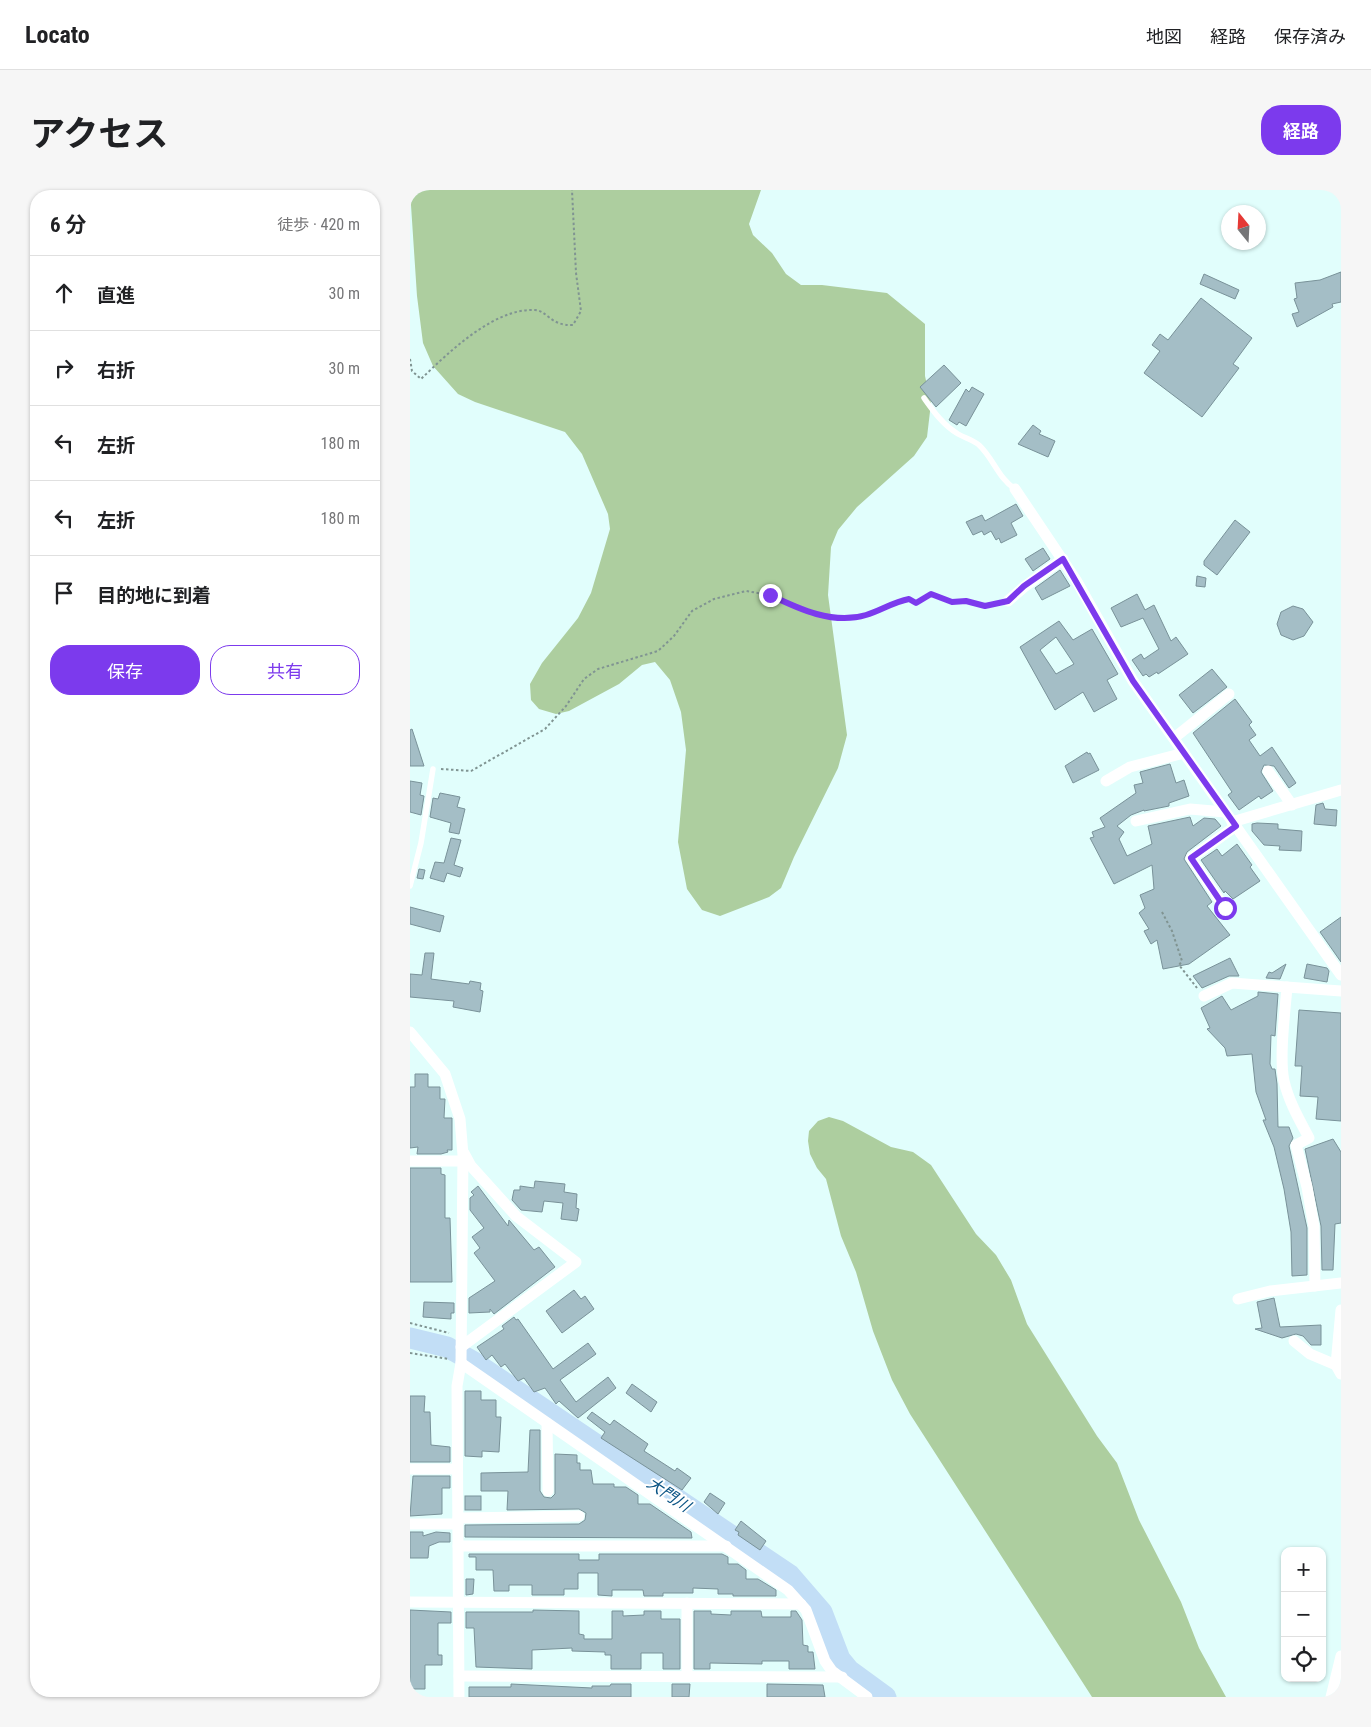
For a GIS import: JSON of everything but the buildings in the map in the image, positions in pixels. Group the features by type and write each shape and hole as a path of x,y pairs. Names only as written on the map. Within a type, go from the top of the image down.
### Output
{"street":[{"path":"1016,489 1063,559 1133,681 1341,974"},
{"path":"1008,601 1024,586 1063,559"},
{"path":"1174,738 1229,694"},
{"path":"1106,781 1130,767 1184,753"},
{"path":"1268,771 1292,805"},
{"path":"1225,908 1191,858 1234,824 1341,790"},
{"path":"1136,821 1190,809 1225,812"},
{"path":"1204,996 1232,983 1341,991"},
{"path":"1288,987 1284,1025 1283,1079 1291,1104 1309,1138 1296,1145 1307,1187 1314,1227 1315,1286"},
{"path":"410,1032 445,1074 460,1119 463,1161 461,1362 457,1386 459,1697"},
{"path":"461,1342 576,1262 516,1216 470,1166 464,1157 462,1148"},
{"path":"410,1161 463,1161"},
{"path":"1238,1299 1270,1291 1341,1283"},
{"path":"1294,1341 1310,1354 1339,1369 1341,1310"},
{"path":"461,1362 778,1581 801,1604 810,1621 825,1661 832,1671 867,1697"},
{"path":"547,1423 548,1491"},
{"path":"410,1469 457,1469"},
{"path":"410,1524 579,1516"},
{"path":"458,1546 726,1546"},
{"path":"410,1602 801,1604"},
{"path":"687,1603 688,1676"},
{"path":"1331,1697 1341,1656"},
{"path":"458,1676 842,1677"}],"lane":[{"path":"924,398 936,416 950,430 977,443 992,459 1008,484 1016,489"},
{"path":"410,886 421,843 433,769"}],"path":[{"path":"410,359 412,372 421,380 474,333 512,311 537,310 560,325 573,325 581,311 576,273 572,190"},
{"path":"433,769 471,771 545,729 566,706 584,679 598,669 658,651 674,636 692,611 714,600 746,591 770,595 799,609 823,616 848,618 865,615 904,600 909,599 916,603 931,594 952,602 966,601 985,606 1008,601"},
{"path":"1162,912 1172,931 1182,961 1179,965 1204,996"},
{"path":"410,1323 461,1342"},
{"path":"410,1353 461,1362"}],"green space":[{"path":"410,190 761,190 749,224 753,235 772,253 786,274 801,285 822,285 887,293 925,324 925,376 931,403 927,437 914,456 857,507 838,530 831,547 828,595 847,735 838,768 794,857 781,888 769,897 720,916 702,910 687,889 678,842 686,750 681,712 670,680 655,662 642,665 619,684 569,711 556,714 539,709 531,700 530,684 542,663 578,618 591,593 610,529 608,514 582,454 565,432 475,402 458,394 433,366 423,343 417,296"},
{"path":"829,1117 843,1121 891,1147 913,1152 931,1165 976,1234 996,1255 1011,1280 1027,1324 1097,1436 1117,1463 1139,1520 1181,1602 1199,1648 1226,1697 1092,1697 910,1414 892,1380 873,1331 856,1272 841,1236 826,1179 817,1168 810,1154 809,1131 818,1121"}],"waterway":[{"name":"大門川","path":"410,1338 447,1347 474,1362 790,1575 822,1612 840,1659 849,1670 886,1697"}],"route":[{"path":"770,595 799,609 823,616 848,618 865,615 898,601 909,599 916,603 931,594 952,602 966,601 985,606 1008,601 1024,586 1063,559 1133,681 1236,826 1191,858 1225,908"}]}
